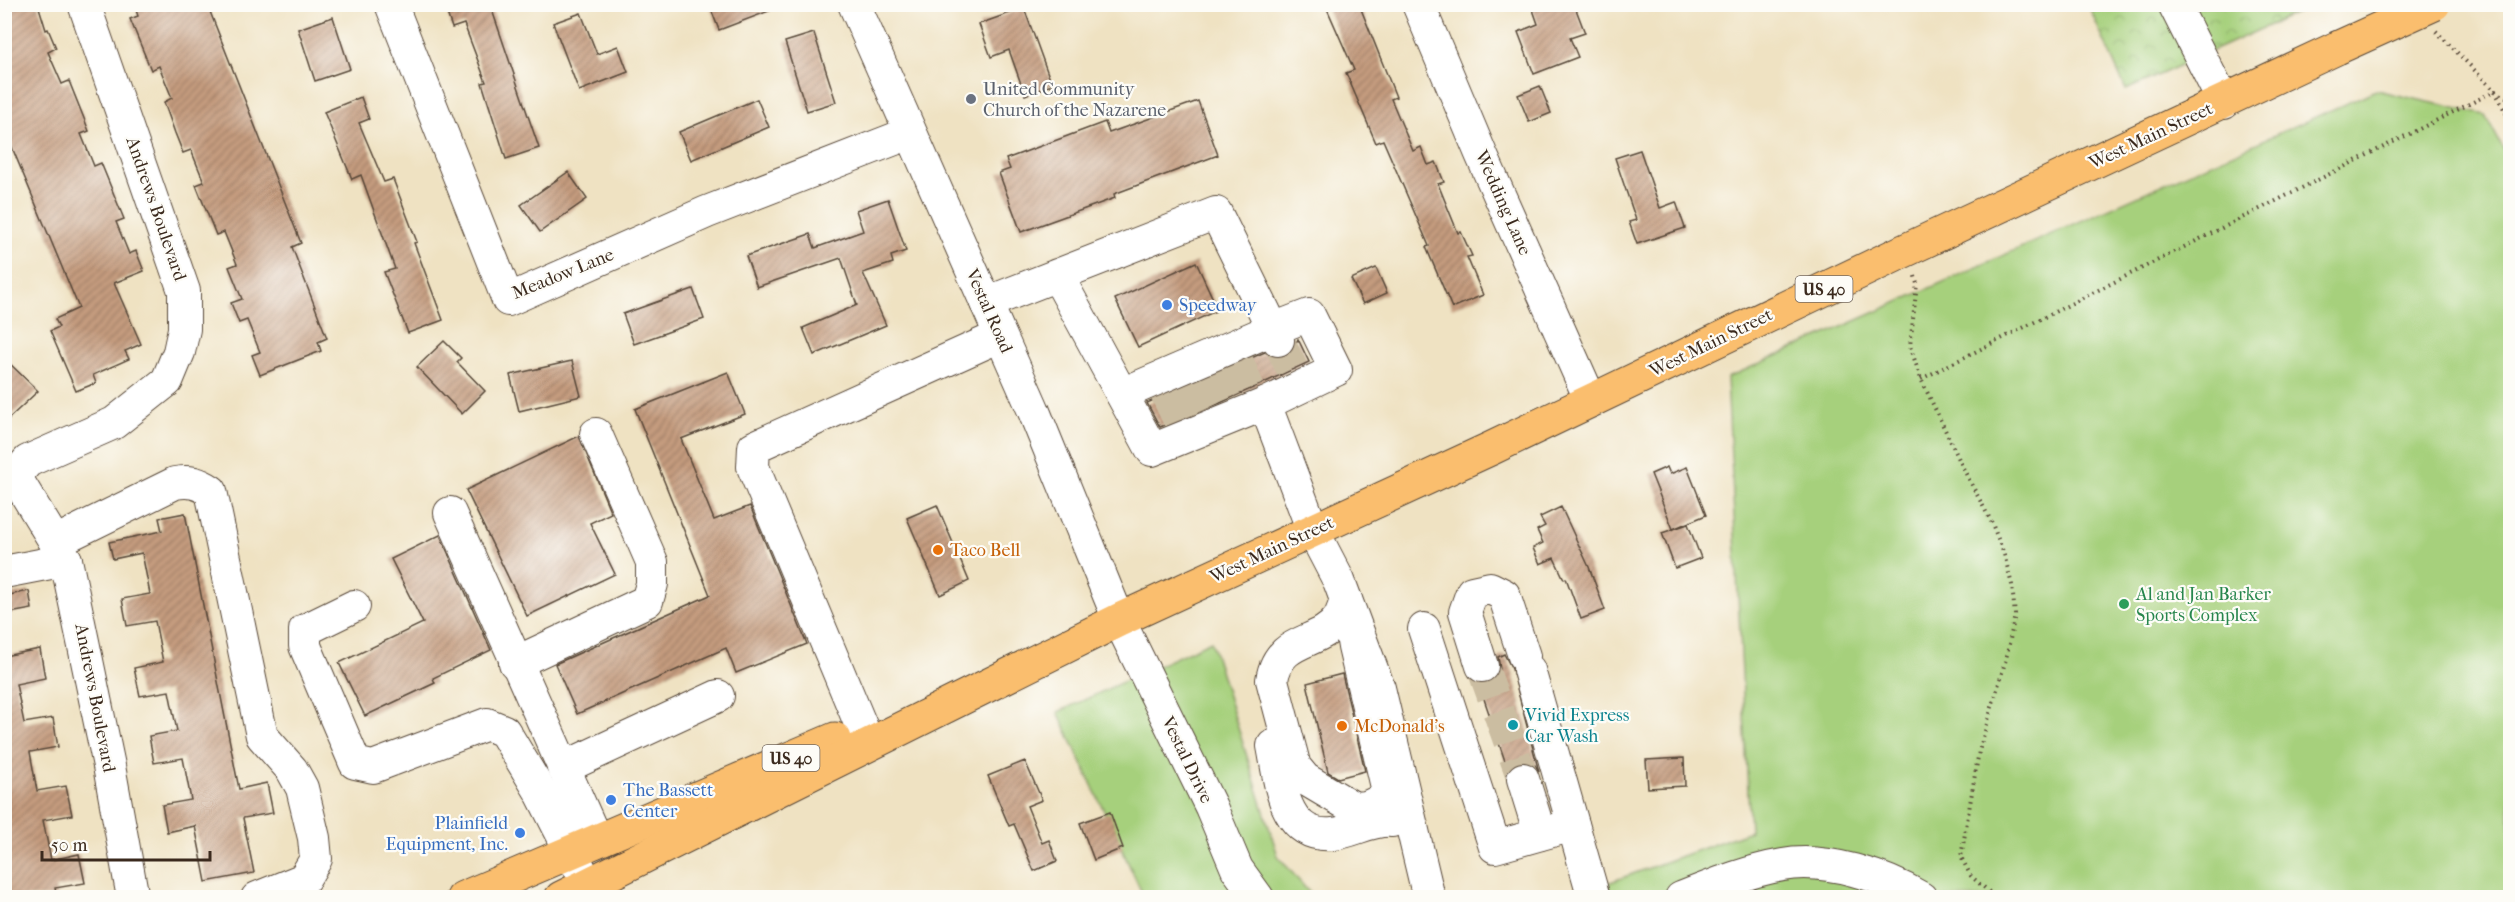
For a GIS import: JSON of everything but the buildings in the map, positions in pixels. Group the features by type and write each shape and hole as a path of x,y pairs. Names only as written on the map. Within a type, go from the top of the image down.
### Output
{"main road":[{"name":"West Main Street","path":"575,891 1119,620 1591,401 1904,251 2424,9"},
{"name":"West Main Street","path":"463,897 1119,620"}],"street":[{"name":"Andrews Boulevard","path":"84,4 184,291 184,329 179,352 167,381 114,423 28,461 10,474 60,551 106,755 133,897"},
{"name":"Meadow Lane","path":"392,4 508,300 706,212 910,133"},
{"name":"Vestal Road","path":"854,4 1033,409 1119,620"},
{"name":"Wedding Lane","path":"1418,4 1481,154 1591,401"},
{"path":"2174,4 2224,103"},
{"path":"986,303 1216,213 1222,359"},
{"path":"1057,275 1152,450 1244,403 1336,370 1309,315 1222,359 1122,394"},
{"path":"862,728 753,466 754,447 1000,336"},
{"path":"1244,403 1339,581 1379,688 1429,897"},
{"path":"515,663 647,601 652,584 652,562 596,434"},
{"path":"4,572 60,551 174,483 187,481 201,484 211,491 262,736 292,770 302,788 309,810 315,848 316,859 304,879 257,897"},
{"path":"450,513 563,768 584,846 575,891"},
{"path":"1482,666 1465,612 1472,592 1490,588 1504,595 1594,897"},
{"path":"1346,600 1354,647 1387,787 1384,799 1368,807 1354,808 1305,779 1294,767 1272,680 1274,666 1281,655 1321,632 1338,619 1346,600"},
{"path":"1346,600 1330,617 1314,627 1290,636 1272,649 1263,667 1263,687 1284,797 1289,813 1300,826 1313,832 1333,834 1381,820 1393,821 1416,842"},
{"path":"354,606 304,630 304,646 355,763 373,767 487,724 504,731 540,791 584,846"},
{"name":"Vestal Drive","path":"1119,620 1211,807 1237,868 1258,897"},
{"path":"1424,629 1495,847 1573,825"},
{"path":"563,768 718,696"},
{"path":"1523,779 1540,834"},
{"path":"1681,897 1741,875 1785,864 1825,864 1900,885 1921,897"}],"path":[{"path":"2424,9 2444,38 2495,91 2511,121"},
{"path":"2495,91 2511,99"},
{"path":"1922,379 2495,91"},
{"path":"1904,251 1917,284 1910,346 1922,379 1965,472 1991,521 2004,554 2012,585 2013,626 2006,659 1978,751 1961,857 1971,876 1996,897 2012,892 2020,897"}],"green space":[{"path":"2088,5 2314,5 2126,90"},
{"name":"Al and Jan Barker Sports Complex","path":"2376,90 2485,115 2510,161 2510,897 1567,898 1750,831 1727,378"},
{"path":"1211,641 1278,856 1313,897 1144,897 1058,712"}],"tunnel":[{"path":"1278,340 1292,369"},
{"path":"1237,360 1249,389"},
{"path":"1216,369 1229,399"},
{"path":"1191,381 1205,410"},
{"path":"1166,393 1180,422"},
{"path":"1482,666 1523,779"}],"place":[{"name":"United Community Church of the Nazarene","path":"971,99"},
{"name":"Speedway","path":"1167,305"},
{"name":"Taco Bell","path":"938,550"},
{"name":"Al and Jan Barker Sports Complex","path":"2124,604"},
{"name":"Vivid Express Car Wash","path":"1513,725"},
{"name":"McDonald's","path":"1342,726"},
{"name":"The Bassett Center","path":"611,800"},
{"name":"Plainfield Equipment, Inc.","path":"520,833"}]}
